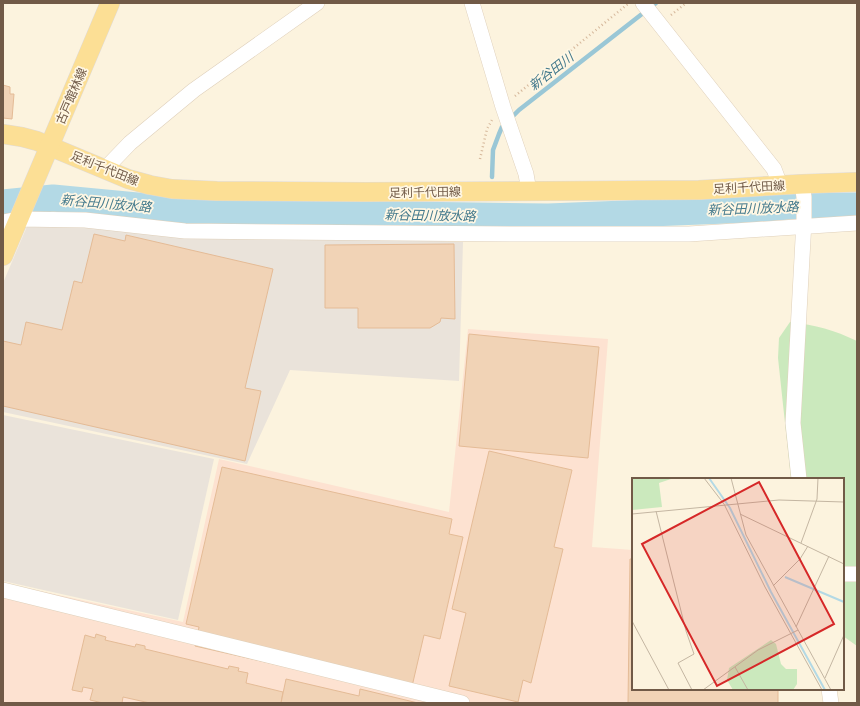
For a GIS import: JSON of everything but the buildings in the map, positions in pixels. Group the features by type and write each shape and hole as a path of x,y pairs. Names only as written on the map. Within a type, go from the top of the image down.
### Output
{"main road":[{"name":"古戸館林線","path":"14,218 31,189 110,3"},
{"name":"足利千代田線","path":"3,134 22,137 50,146 105,169 150,185 187,190 365,192 699,190 780,185 803,190 857,182"},
{"path":"3,256 14,218"}],"street":[{"path":"105,169 130,143 194,90 317,3"},
{"path":"472,3 504,109 526,174 529,191"},
{"path":"644,3 774,169 780,185"},
{"path":"799,478 793,423 804,224 803,190"},
{"path":"14,218 85,220 185,231 488,234 689,234 804,224 857,223"},
{"path":"844,574 857,574"},
{"path":"3,590 462,703"},
{"path":"829,690 831,703"}],"path":[{"path":"480,159 487,129 494,117 629,3"},
{"path":"657,20 686,3"}],"shaded area":[{"path":"28,224 463,242 459,381 290,370 247,464 3,412 3,283"},
{"path":"468,329 608,339 592,547 632,550 632,690 693,703 3,703 3,583 183,622 219,459 449,512"},
{"path":"3,415 214,459 178,620 3,581"}],"green space":[{"path":"790,322 825,328 857,341 857,646 844,637 844,478 791,478 778,358 779,338"}],"waterway":[{"name":"新谷田川","path":"492,177 493,150 502,127 519,110 656,3"},
{"name":"新谷田川放水路","path":"3,203 53,198 200,212 548,217 752,209 789,206 857,206"}]}
